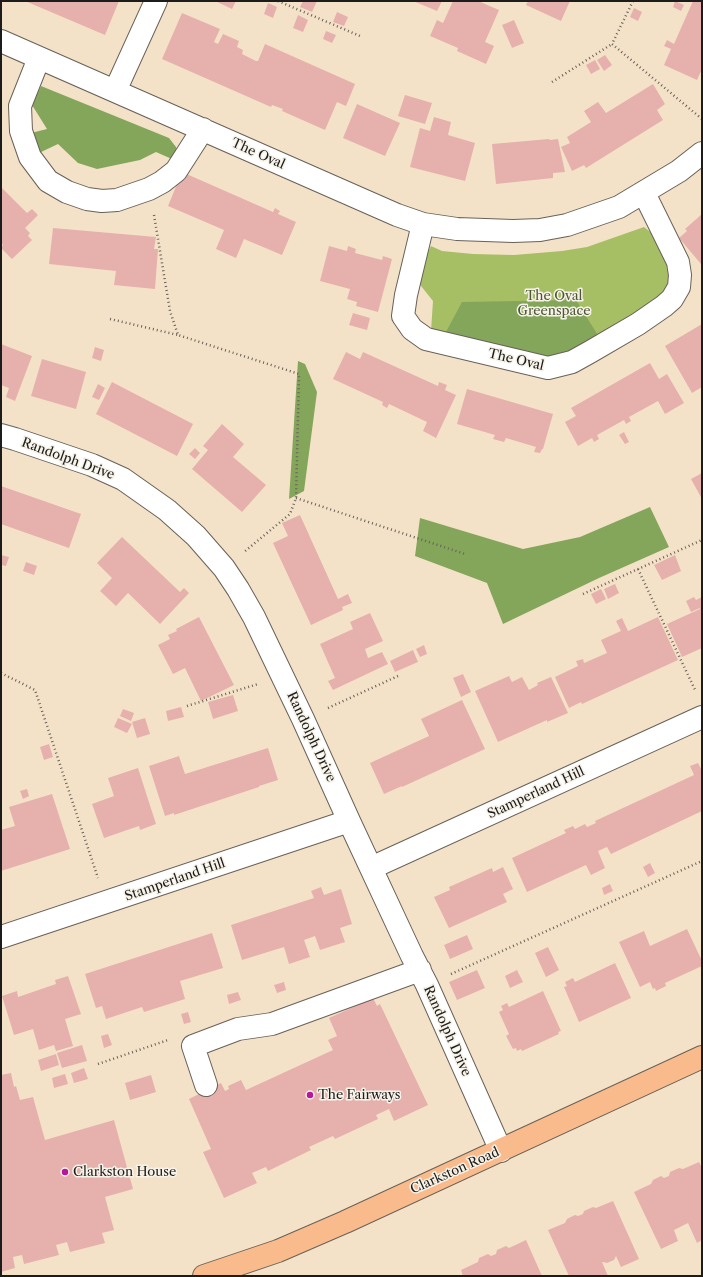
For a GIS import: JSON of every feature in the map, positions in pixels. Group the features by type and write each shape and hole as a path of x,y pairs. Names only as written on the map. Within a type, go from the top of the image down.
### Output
{"main road":[{"name":"Clarkston Road","path":"204,1276 285,1248 345,1222 702,1057"}],"street":[{"path":"115,91 156,1"},
{"name":"The Oval","path":"1,41 203,129 331,187 397,215 423,224 457,229 512,231 540,230 567,225 619,207 679,171 702,153"},
{"path":"39,58 20,106 21,131 30,157 48,181 67,192 87,199 102,201 118,200 149,189 162,182 176,171 203,129"},
{"name":"The Oval","path":"423,224 406,295 403,316 412,329 426,339 548,368 572,362 638,324 672,299 679,287 680,275 678,262 644,193"},
{"name":"Randolph Drive","path":"1,435 92,465 123,479 173,515 196,536 224,568 238,589 254,618 303,719 423,978 500,1151"},
{"name":"Stamperland Hill","path":"371,868 700,707"},
{"name":"Stamperland Hill","path":"1,937 349,821"},
{"path":"206,1085 194,1046 238,1029 272,1024 423,978"}],"path":[{"path":"278,1 360,36"},
{"path":"552,82 612,44 633,1"},
{"path":"612,44 702,119"},
{"path":"149,189 170,311 178,335"},
{"path":"110,319 178,335 299,374 296,498 290,514 224,568"},
{"path":"296,498 465,554"},
{"path":"583,594 702,540"},
{"path":"638,569 700,707"},
{"path":"1,673 36,690 106,903"},
{"path":"303,719 398,676"},
{"path":"188,706 283,677"},
{"path":"423,978 702,862"}],"green space":[{"path":"41,86 169,138 176,147 177,153 174,160 156,152 140,160 97,169 78,163 58,144 39,153 31,133 47,129 32,105"},
{"name":"The Oval Greenspace","path":"644,227 653,234 670,269 670,279 665,289 653,305 576,351 546,356 446,332 431,331 433,301 421,286 418,278 424,260 431,246 442,251 473,254 514,255 562,251 587,247"},
{"path":"576,300 599,337 556,358 446,332 462,302"},
{"path":"298,361 305,364 317,392 304,491 289,499"},
{"path":"650,507 669,547 599,578 503,624 487,583 415,556 420,518 523,549 580,537"}],"building":[{"path":"25,1 119,1 105,35"},
{"path":"215,1 236,1 232,9"},
{"path":"303,1 317,1 312,12 300,7"},
{"path":"413,1 442,1 437,11"},
{"path":"453,1 478,1 499,10 485,42 494,46 486,64 457,51 458,48 430,36 437,20 443,23"},
{"path":"528,1 570,1 561,21 526,5"},
{"path":"675,1 684,5 681,11 673,7"},
{"path":"693,1 702,1 702,69 697,80 664,65 671,49 664,46 667,40 674,44"},
{"path":"268,3 277,7 273,18 264,14"},
{"path":"634,8 642,12 638,21 630,17"},
{"path":"337,12 348,17 344,26 333,22"},
{"path":"182,13 220,29 214,42 218,44 223,34 239,41 237,47 243,50 242,54 256,61 258,61 265,44 355,84 346,106 337,102 325,130 282,111 283,109 272,105 271,107 162,59"},
{"path":"298,15 308,20 303,32 293,28"},
{"path":"514,20 524,43 512,48 502,25"},
{"path":"326,31 336,35 332,43 323,39"},
{"path":"605,55 612,65 604,71 597,60"},
{"path":"595,60 600,69 591,74 586,65"},
{"path":"653,84 665,104 657,110 663,120 586,168 584,165 572,171 561,147 570,143 567,137 591,122 584,111 598,102 606,113"},
{"path":"405,95 432,103 425,124 398,116"},
{"path":"357,104 400,123 385,156 343,138"},
{"path":"434,117 451,122 448,135 475,143 465,181 410,167 420,128 430,131"},
{"path":"558,139 565,172 553,173 553,178 496,184 492,144"},
{"path":"182,172 273,212 275,208 280,211 278,214 296,222 282,255 244,239 236,258 216,249 224,230 168,206"},
{"path":"1,187 27,213 32,209 38,215 25,228 30,233 28,236 32,240 12,259 1,248 3,245 1,243"},
{"path":"702,214 701,264 679,238 687,231 685,229"},
{"path":"53,228 156,237 154,249 158,249 155,289 114,285 116,271 49,264"},
{"path":"329,246 347,251 348,246 356,249 355,253 382,260 383,256 392,259 378,312 356,306 357,302 347,299 350,289 320,281"},
{"path":"353,313 370,318 367,330 349,325"},
{"path":"702,324 702,387 692,393 665,346"},
{"path":"1,344 32,356 15,401 6,397 9,388 1,385"},
{"path":"95,347 104,350 101,361 92,358"},
{"path":"346,352 360,359 363,352 438,386 439,382 447,385 445,390 456,395 436,438 423,431 427,422 389,404 387,408 382,405 383,402 333,379"},
{"path":"42,359 86,372 76,409 31,396"},
{"path":"650,363 659,379 667,374 684,403 665,414 658,401 629,417 631,421 626,424 624,420 597,435 599,439 594,442 592,438 578,446 565,422 576,416 571,408"},
{"path":"112,382 193,424 177,456 96,414"},
{"path":"98,384 105,388 99,400 92,397"},
{"path":"467,389 553,414 543,449 540,453 534,452 536,447 506,438 504,442 493,439 495,435 457,424"},
{"path":"222,424 244,444 233,457 266,485 242,512 192,469 208,450 203,446"},
{"path":"624,432 629,442 625,444 619,435"},
{"path":"195,448 200,453 195,459 189,454"},
{"path":"702,473 702,499 691,479"},
{"path":"1,486 81,514 69,548 1,524"},
{"path":"300,515 338,599 348,594 352,603 342,607 343,610 311,625 273,543 288,536 282,523"},
{"path":"122,537 180,592 184,588 189,593 160,624 128,593 116,606 100,591 112,578 97,563"},
{"path":"1,555 9,557 6,566 1,565"},
{"path":"675,555 681,571 662,580 654,565"},
{"path":"26,562 37,566 34,575 23,571"},
{"path":"615,584 619,593 608,599 604,589"},
{"path":"601,589 606,599 596,604 591,594"},
{"path":"694,597 696,600 702,597 702,648 682,657 667,624 700,609 691,612 686,601"},
{"path":"370,613 383,641 365,649 368,658 382,652 388,664 333,690 328,681 335,678 320,644 353,629 350,622"},
{"path":"199,617 234,685 201,701 185,668 173,674 158,645 170,639 168,635 177,631 176,629"},
{"path":"658,617 678,660 582,704 581,702 569,708 555,677 578,666 576,661 583,659 584,663 607,653 601,640 621,631 616,621 622,618 628,631"},
{"path":"424,645 427,654 420,657 416,649"},
{"path":"413,650 418,662 395,672 390,661"},
{"path":"463,674 471,692 461,697 453,678"},
{"path":"509,676 512,682 522,677 529,690 538,685 537,683 551,677 568,713 547,722 547,720 498,742 475,691"},
{"path":"233,695 238,711 213,719 208,702"},
{"path":"462,700 485,749 384,794 370,763 429,736 421,719"},
{"path":"181,707 184,717 168,721 166,711"},
{"path":"123,709 134,713 131,721 120,716"},
{"path":"118,718 132,724 127,733 114,727"},
{"path":"145,718 150,734 137,738 132,722"},
{"path":"49,744 53,757 44,760 40,747"},
{"path":"268,748 278,780 174,815 174,813 165,816 149,766 179,756 185,774"},
{"path":"698,763 702,771 702,811 611,854 607,847 598,851 605,868 591,875 586,865 527,892 512,858 566,833 564,830 573,826 575,829 585,824 587,827 596,823 595,821 694,775 690,766"},
{"path":"138,768 156,824 140,830 139,826 104,838 92,804 114,796 108,778"},
{"path":"27,789 29,796 23,799 20,791"},
{"path":"52,794 70,849 1,871 1,830 15,826 9,807"},
{"path":"650,863 655,873 648,877 643,867"},
{"path":"503,867 513,889 503,894 507,902 449,928 434,897 450,890 449,887 492,868 493,872"},
{"path":"610,884 613,891 604,895 602,888"},
{"path":"321,887 324,895 341,889 352,924 340,928 345,942 320,950 315,936 304,940 310,957 289,964 284,947 242,960 231,925 314,898 311,891"},
{"path":"687,929 702,961 702,966 665,983 666,986 656,991 655,988 653,989 650,982 640,987 619,942 644,931 650,946"},
{"path":"212,933 223,968 180,981 185,999 144,1012 142,1007 106,1019 102,1006 96,1008 85,974"},
{"path":"467,935 473,949 450,959 444,945"},
{"path":"548,947 559,970 546,977 535,953"},
{"path":"615,963 631,998 579,1022 564,987 567,986 565,982 573,978 575,982"},
{"path":"477,970 485,988 457,1000 449,982"},
{"path":"517,970 523,982 510,988 505,976"},
{"path":"68,976 81,1014 65,1019 73,1046 56,1051 54,1045 39,1050 33,1029 14,1035 2,996 17,991 18,997 56,984 55,980"},
{"path":"284,982 286,990 277,993 274,985"},
{"path":"543,991 561,1031 558,1032 559,1034 522,1051 521,1049 517,1051 516,1048 513,1049 506,1036 509,1034 499,1012 503,1010 501,1006 507,1003 509,1007"},
{"path":"238,992 241,1000 229,1004 227,995"},
{"name":"The Fairways","path":"373,998 377,1006 380,1004 428,1105 394,1121 389,1109 376,1115 378,1119 335,1139 333,1136 309,1147 311,1150 268,1171 266,1167 252,1173 257,1183 224,1198 203,1152 211,1149 189,1099 221,1083 225,1091 229,1089 228,1086 241,1080 246,1090 333,1050 328,1040 337,1036 329,1018"},
{"path":"188,1012 191,1022 184,1024 181,1014"},
{"path":"108,1034 112,1045 104,1048 101,1036"},
{"path":"82,1045 87,1061 62,1068 57,1053"},
{"path":"56,1054 59,1065 41,1071 38,1060"},
{"path":"84,1068 88,1079 74,1083 71,1073"},
{"name":"Clarkston House","path":"11,1073 14,1087 16,1086 20,1100 33,1097 45,1140 114,1120 133,1189 105,1197 114,1230 102,1233 105,1243 70,1252 67,1242 56,1245 59,1255 24,1264 22,1255 13,1257 15,1268 1,1272 1,1075"},
{"path":"65,1074 68,1084 54,1088 52,1078"},
{"path":"151,1075 156,1092 130,1100 125,1083"},
{"path":"699,1162 702,1168 702,1240 697,1243 688,1223 674,1230 678,1241 661,1249 634,1192 651,1184 653,1180 661,1176 664,1178 669,1176 670,1172 679,1168 683,1169"},
{"path":"613,1201 639,1259 621,1267 616,1256 614,1260 607,1263 602,1262 608,1276 569,1276 548,1230 565,1223 567,1219 575,1215 578,1216 583,1214 584,1211 593,1207 596,1208"},
{"path":"526,1240 542,1276 463,1276 461,1270 478,1262 479,1258 488,1254 491,1256 496,1254 497,1250 506,1246 509,1248"}],"place":[{"name":"The Fairways","path":"310,1095"},
{"name":"Clarkston House","path":"65,1172"}]}
